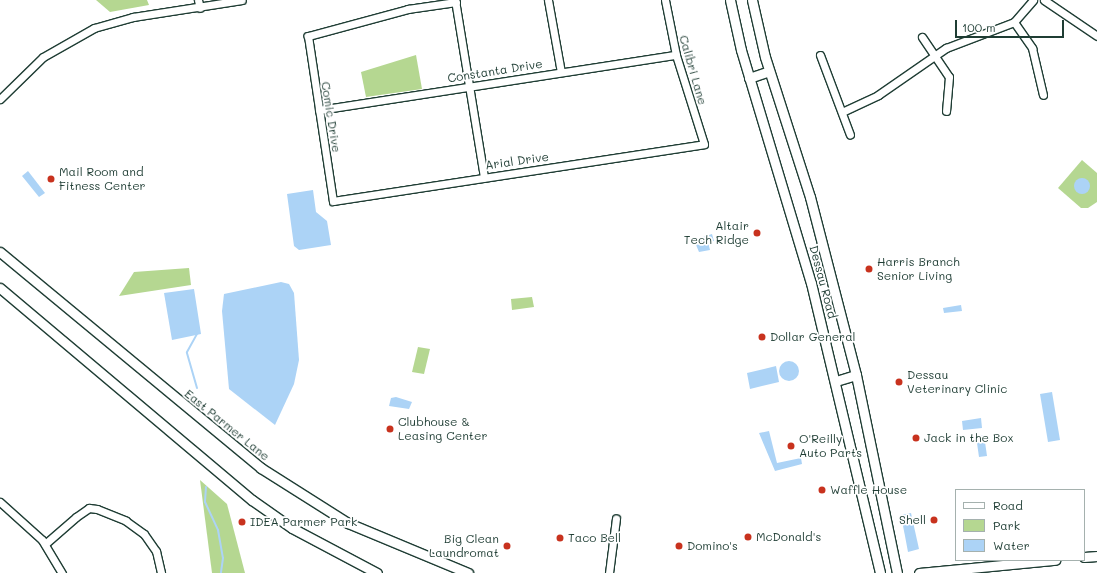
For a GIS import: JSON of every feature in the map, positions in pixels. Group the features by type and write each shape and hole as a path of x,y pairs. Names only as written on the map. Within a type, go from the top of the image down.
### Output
{"main road":[{"name":"Dessau Road","path":"730,0 749,78 793,219 836,381 880,573"},
{"name":"Dessau Road","path":"752,0 769,71 810,196 856,375 897,573"},
{"path":"749,78 769,71"},
{"name":"East Parmer Lane","path":"0,252 261,468 348,523 468,573"},
{"path":"0,288 252,500 292,528 377,573"},
{"path":"836,381 856,375"},
{"path":"1085,557 1097,556"},
{"path":"919,573 1045,561"}],"street":[{"path":"198,0 200,8"},
{"path":"0,99 38,61 80,34 133,17 200,8 242,0"},
{"path":"548,0 561,72"},
{"name":"Calibri Lane","path":"665,0 676,56 704,144"},
{"path":"842,112 878,95 934,55 1014,22 1033,0"},
{"path":"1044,0 1097,36"},
{"path":"455,1 484,178"},
{"name":"Comic Drive","path":"333,201 308,36 408,8 455,1"},
{"path":"1014,22 1032,48 1042,95"},
{"path":"922,37 948,77 946,111"},
{"path":"820,54 850,135"},
{"name":"Constanta Drive","path":"319,110 561,72 676,56"},
{"name":"Arial Drive","path":"333,201 704,144"},
{"path":"0,502 45,544 62,573"},
{"path":"45,544 76,517 90,508 97,509 126,521 144,534 156,551 161,573"},
{"path":"609,573 616,518"}],"green space":[{"path":"96,0 147,0 149,5 110,12"},
{"path":"416,55 422,89 366,97 361,72"},
{"path":"1082,160 1097,173 1097,202 1088,208 1081,208 1058,188"},
{"path":"189,268 191,285 119,296 134,272"},
{"path":"532,297 534,307 512,310 511,299"},
{"path":"418,347 430,349 424,374 412,372"},
{"path":"200,480 227,504 245,573 212,573"}],"water":[{"path":"28,171 45,193 39,197 22,176"},
{"path":"1082,178 1088,180 1090,186 1088,192 1082,194 1076,192 1074,186 1076,180"},
{"path":"313,190 316,212 327,221 331,245 299,250 294,246 287,194"},
{"path":"712,234 714,241 708,242 710,250 699,252 694,240"},
{"path":"281,282 289,284 294,293 299,360 294,384 275,425 229,389 222,311 224,294"},
{"path":"194,289 201,334 172,340 164,293"},
{"path":"961,305 962,311 944,313 943,308"},
{"path":"789,361 796,364 799,371 796,378 789,381 782,378 779,371 782,364"},
{"path":"776,366 779,382 750,389 747,373"},
{"path":"1052,392 1060,440 1048,442 1040,394"},
{"path":"396,397 412,402 409,409 389,406 391,398"},
{"path":"981,418 982,428 963,430 962,421"},
{"path":"769,431 777,463 801,458 802,464 775,471 759,433"},
{"path":"984,435 987,456 979,457 976,436"},
{"path":"911,513 919,549 908,552 901,515"}],"waterway":[{"path":"197,334 187,352 197,388"},
{"path":"206,487 205,502 218,530 223,558 221,573"}],"place":[{"name":"Mail Room and Fitness Center","path":"51,179"},
{"name":"Altair Tech Ridge","path":"757,233"},
{"name":"Harris Branch Senior Living","path":"869,269"},
{"name":"Dollar General","path":"762,337"},
{"name":"Dessau Veterinary Clinic","path":"899,382"},
{"name":"Clubhouse & Leasing Center","path":"390,429"},
{"name":"Jack in the Box","path":"916,438"},
{"name":"O'Reilly Auto Parts","path":"791,446"},
{"name":"Waffle House","path":"822,490"},
{"name":"Shell","path":"934,520"},
{"name":"IDEA Parmer Park","path":"242,522"},
{"name":"McDonald's","path":"748,537"},
{"name":"Taco Bell","path":"560,538"},
{"name":"Big Clean Laundromat","path":"507,546"},
{"name":"Domino's","path":"679,546"}]}
